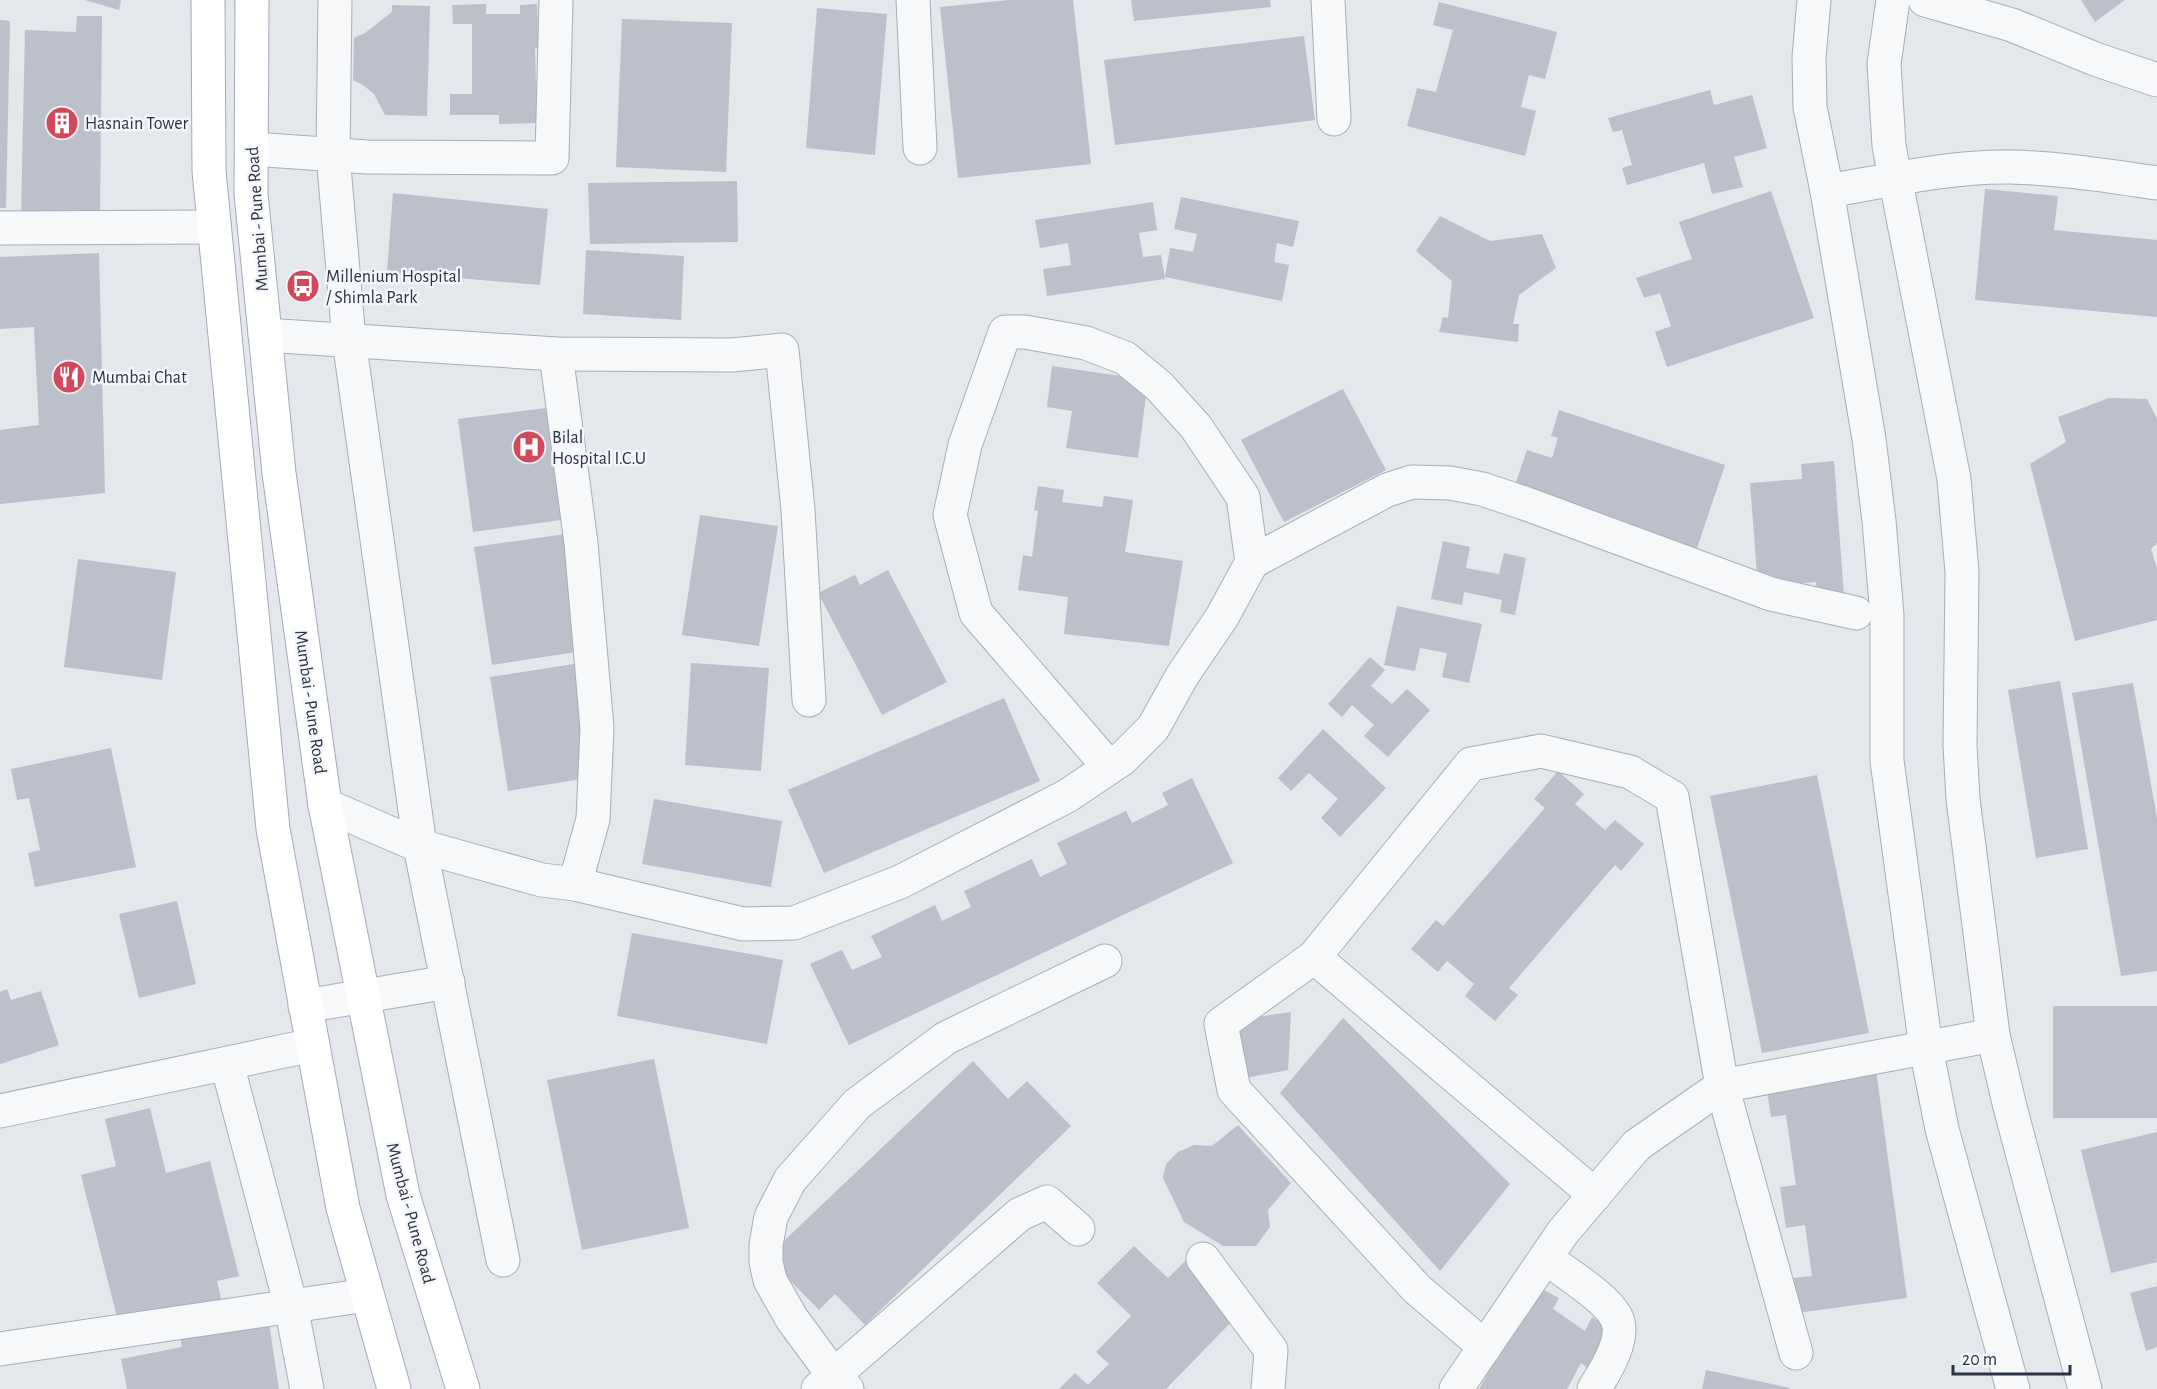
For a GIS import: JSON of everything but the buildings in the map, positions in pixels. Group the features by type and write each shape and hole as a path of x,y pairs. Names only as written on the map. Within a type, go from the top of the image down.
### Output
{"main road":[{"path":"208,0 208,171 273,830 343,1208 394,1389"},
{"name":"Mumbai - Pune Road","path":"252,0 251,194 279,473 325,804 402,1195 463,1389"}],"street":[{"path":"335,0 333,155 350,340 420,846 503,1260"},
{"path":"252,149 333,155 552,158 556,0"},
{"path":"912,0 920,148"},
{"path":"1328,0 1334,118"},
{"path":"1814,0 1809,57 1810,107 1827,191 1869,439 1887,615 1887,761 1926,1048 1942,1129 2013,1389"},
{"path":"1893,0 1884,64 1889,146 1954,479 1962,572 1960,746 1963,799 1993,1035 2085,1389"},
{"path":"1925,0 2012,25 2095,59 2157,80"},
{"path":"1827,191 1941,172 2009,167 2092,173 2157,183"},
{"path":"0,228 214,227"},
{"path":"1109,767 976,613 950,515 965,445 1005,332 1025,332 1086,343 1125,358 1159,386 1196,427 1243,497 1252,562"},
{"path":"265,335 556,354 733,355 782,350 798,510 809,700"},
{"path":"556,354 581,543 597,728 593,819 575,884"},
{"path":"325,804 420,846 542,880 575,884 743,924 794,923 900,882 1067,796 1122,759 1153,728 1182,676 1222,616 1252,562 1387,490 1412,482 1450,483 1482,489 1772,594 1856,613"},
{"path":"1485,1347 1417,1289 1234,1090 1221,1024 1314,957 1471,764 1541,751 1630,772 1672,797 1722,1086 1796,1353"},
{"path":"1314,957 1595,1195"},
{"path":"1078,1229 1047,1202 1020,1214 833,1385 770,1280 766,1262 766,1245 771,1217 790,1180 857,1104 946,1038 1105,961"},
{"path":"305,1006 448,982"},
{"path":"1456,1389 1563,1232 1637,1145 1722,1086 1993,1035"},
{"path":"0,1111 313,1045"},
{"path":"227,1064 291,1306 307,1389"},
{"path":"1546,1258 1604,1301 1617,1318 1618,1341 1594,1389"},
{"path":"1203,1259 1271,1350 1268,1389"},
{"path":"0,1349 368,1295"}],"place":[{"name":"Hasnain Tower","path":"62,123"},
{"name":"Millenium Hospital / Shimla Park","path":"303,286"},
{"name":"Mumbai Chat","path":"69,377"},
{"name":"Bilal Hospital I.C.U","path":"529,447"}]}
